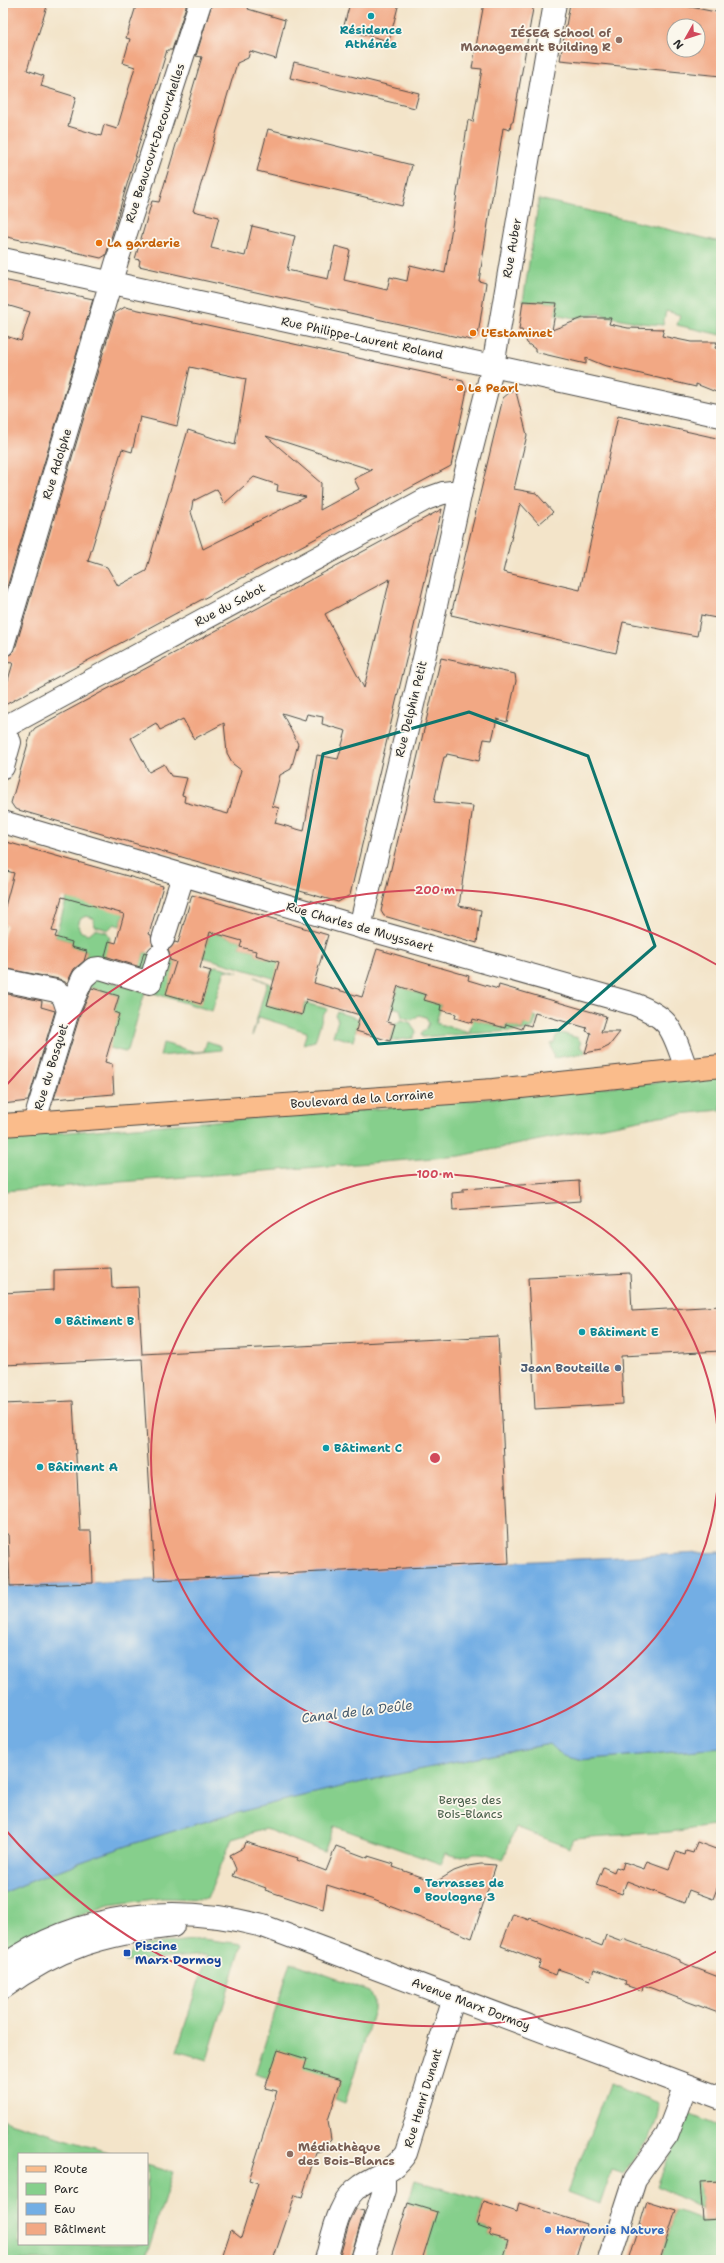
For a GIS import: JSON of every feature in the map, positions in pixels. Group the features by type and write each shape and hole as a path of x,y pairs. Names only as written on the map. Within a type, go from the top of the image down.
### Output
{"main road":[{"name":"Boulevard de la Lorraine","path":"3,1125 493,1090 686,1068 721,1066"}],"street":[{"name":"Rue Beaucourt-Decourchelles","path":"110,282 200,3"},
{"name":"Rue Auber","path":"461,491 493,366 555,3"},
{"name":"Rue Philippe-Laurent Roland","path":"3,258 721,416"},
{"name":"Rue Adolphe","path":"3,645 110,282"},
{"name":"Rue du Sabot","path":"3,728 426,499 443,493 461,491"},
{"name":"Rue Delphin Petit","path":"360,927 430,633 461,491"},
{"path":"3,740 10,742 3,767"},
{"name":"Rue Charles de Muyssaert","path":"3,822 360,927 628,994 659,1015 666,1022 686,1068"},
{"name":"Rue du Bosquet","path":"34,1123 68,1011 83,978 93,969 100,968 150,983 183,876"},
{"path":"3,980 56,992 63,996 68,1011"},
{"name":"Avenue Marx Dormoy","path":"3,1966 36,1945 99,1921 141,1914 173,1913 219,1916 263,1926 721,2098"},
{"name":"Avenue Marx Dormoy","path":"3,1988 51,1957 86,1942 118,1934 219,1916"},
{"name":"Rue Henri Dunant","path":"326,2260 347,2200 360,2186 398,2164 406,2153 454,1997"},
{"path":"609,2260 635,2179 667,2135 686,2085"},
{"path":"362,2260 384,2190 384,2173"}],"highlighted area":[{"path":"469,712 588,756 655,946 559,1030 378,1044 295,904 323,754"}],"green space":[{"path":"539,199 721,242 721,335 677,325 680,315 666,311 663,325 641,323 598,314 574,318 555,314 557,303 523,301"},
{"path":"67,898 126,907 120,926 114,924 108,930 95,926 93,918 86,916 80,919 78,926 81,932 89,934 95,929 107,932 110,939 105,958 139,968 144,952 154,955 143,973 104,963 76,986 87,951 71,947 72,942 55,937"},
{"path":"210,932 242,941 240,947 256,951 255,955 273,960 276,951 291,955 283,981 203,957"},
{"path":"162,957 176,962 167,994 201,1003 212,967 217,966 238,972 225,970 212,1011 150,992 158,990 161,980"},
{"path":"92,976 145,992 128,1050 125,1052 105,1047 119,1014 114,1012 119,996 85,986"},
{"path":"255,977 271,984 268,1005 302,1015 305,1003 328,1009 323,1015 315,1041 303,1044 307,1032 259,1017 252,1036 267,983"},
{"path":"398,986 426,995 425,1000 441,1005 436,1023 469,1033 473,1019 505,1028 506,1024 522,1029 524,1024 534,1016 537,1017 533,1028 527,1030 422,1037 421,1033 426,1030 429,1023 426,1017 419,1015 412,1020 402,1017 400,1009 392,1007"},
{"path":"337,1012 359,1019 353,1041 333,1036 338,1020 335,1015"},
{"path":"402,1020 411,1023 416,1032 413,1038 390,1041 395,1024"},
{"path":"561,1033 578,1038 581,1043 580,1047 586,1051 585,1053 554,1058 551,1044 554,1043 556,1036"},
{"path":"207,1041 221,1046 221,1050 160,1056 163,1043 196,1052 204,1051"},
{"path":"721,1076 721,1110 659,1116 460,1156 3,1191 3,1137 389,1108"},
{"name":"Berges des Bois-Blancs","path":"550,1744 554,1746 559,1753 579,1760 721,1748 721,1825 669,1832 574,1838 570,1848 516,1827 503,1860 481,1853 455,1856 446,1853 441,1864 334,1826 324,1852 266,1829 232,1839 207,1899 162,1898 109,1905 62,1922 3,1951 3,1893 69,1866 203,1822 272,1804 341,1787 480,1757"},
{"path":"203,1939 242,1944 207,2060 177,2051 207,1955 125,1962 134,1946"},
{"path":"291,1962 370,1991 374,2000 374,2010 345,2103 335,2099 341,2080 323,2075 268,2078 255,2074"},
{"path":"609,2084 659,2103 658,2114 651,2133 624,2174 612,2170 600,2204 568,2192"},
{"path":"686,2113 721,2127 721,2181 700,2183 702,2209 657,2186"},
{"path":"3,2120 111,2153 18,2153 18,2245 148,2245 148,2164 173,2172 145,2260 3,2260"},
{"path":"415,2180 484,2201 477,2225 491,2230 489,2235 509,2236 505,2260 422,2260 408,2203"},
{"path":"676,2210 703,2220 721,2219 721,2260 660,2260"}],"water":[{"name":"Canal de la Deûle","path":"721,1552 721,1748 579,1760 563,1756 550,1744 480,1757 341,1787 203,1822 69,1866 3,1893 3,1587"}],"building":[{"path":"3,3 48,3 27,70 44,76 41,86 76,97 68,126 101,136 104,125 117,129 135,67 123,63 130,39 126,38 137,3 187,3 172,50 167,50 106,255 101,258 3,236"},
{"path":"212,3 250,3 248,9 285,20 276,59 250,51 248,58 237,63 193,211 219,217 211,248 245,256 252,226 295,236 287,270 328,279 335,246 350,250 344,280 387,290 390,277 407,281 410,265 445,273 468,120 473,122 482,69 472,68 484,3 534,3 513,122 511,122 510,130 503,128 479,281 486,283 478,335 471,340 139,266 140,260 135,259 152,201 159,202 202,57 196,56"},
{"name":"Résidence Athénée","path":"350,3 399,3 389,41 343,29"},
{"name":"IÉSEG School of Management Building R","path":"570,3 670,3 721,13 721,76 560,60"},
{"path":"294,62 419,93 415,108 290,78"},
{"path":"268,129 412,165 402,206 257,171"},
{"path":"3,280 93,299 3,601 3,335 21,341 30,312 3,304"},
{"path":"523,301 557,303 552,330 583,318 611,318 609,324 628,328 664,329 662,336 691,342 717,342 715,348 721,350 721,394 696,384 696,387 603,365 586,358 586,364 535,352 535,349 527,343 522,330 519,330"},
{"path":"125,307 463,381 467,390 451,466 3,706 3,697 13,663 3,662 3,657 11,654 15,649 115,313","holes":["190,367 246,379 235,445 188,430 146,571 118,586 107,567 88,561 122,449 132,452 140,417 177,426","266,436 372,470 354,479 359,489 320,510 321,483","254,477 278,485 277,491 306,497 203,549 191,512 193,501 217,489 224,504"]},
{"path":"515,388 527,435 514,489 536,493 553,512 539,524 520,503 503,572 580,590 618,416 721,439 721,619 701,615 697,636 623,622 616,653 451,615 503,398"},
{"path":"442,509 350,895 338,902 15,809 11,803 31,733 35,728","holes":["390,579 364,688 325,614","282,713 305,720 307,714 323,717 322,724 346,731 338,759 317,755 304,831 275,823 279,808 272,806 280,775 291,769 298,744","183,719 194,739 224,723 227,753 233,764 241,770 228,814 184,802 185,796 182,795 187,778 171,776 164,764 149,772 131,738 156,723 160,730"]},
{"path":"441,658 515,674 516,681 507,722 497,719 492,740 484,739 479,761 447,754 446,757 444,757 434,802 473,806 459,906 481,910 477,943 384,916 381,911"},
{"path":"3,841 163,886 149,934 151,935 153,945 146,953 144,952 140,967 105,956 109,941 116,943 124,914 62,897 52,931 57,932 55,937 72,942 71,947 87,951 84,961 74,969 67,983 59,979 3,968 3,939 7,925 3,924 3,914 14,873 3,870"},
{"path":"192,895 328,935 314,983 362,997 377,949 469,976 468,980 498,989 499,985 606,1016 601,1032 620,1032 609,1046 601,1050 585,1053 591,1033 586,1031 587,1028 535,1013 531,1026 524,1024 522,1029 506,1024 505,1028 473,1019 472,1023 455,1018 456,1014 440,1010 441,1005 424,1000 426,995 398,986 387,1022 395,1024 390,1041 356,1031 360,1015 306,999 302,1015 267,1005 279,962 255,955 256,951 240,947 242,941 210,932 200,968 211,971 201,1004 166,994 176,962 170,960 168,950 175,942 178,943"},
{"path":"92,988 119,996 114,1012 119,1014 105,1062 112,1064 114,1094 54,1099 80,1015"},
{"path":"3,993 42,1001 41,1007 55,1011 28,1101 3,1104"},
{"path":"579,1181 580,1201 453,1210 452,1193 463,1192 463,1189"},
{"name":"Bâtiment C","path":"111,1268 112,1288 138,1287 142,1354 498,1336 509,1563 155,1580 142,1359 3,1365 3,1293 54,1290 54,1270"},
{"name":"Bâtiment E","path":"630,1273 632,1311 721,1306 721,1351 621,1356 623,1404 535,1409 528,1278"},
{"name":"Bâtiment A","path":"73,1401 80,1531 91,1531 93,1583 10,1586 8,1534 3,1535 3,1404"},
{"name":"Terrasses de Boulogne 3","path":"245,1842 298,1858 297,1860 326,1871 336,1846 368,1858 368,1856 394,1864 393,1867 436,1882 454,1871 468,1866 481,1864 496,1865 472,1938 371,1899 327,1885 323,1909 265,1890 266,1888 233,1876 236,1869 230,1855 243,1848"},
{"path":"697,1842 721,1851 721,1878 713,1899 689,1890 684,1903 627,1881 622,1894 596,1885 603,1867 614,1872 616,1867 622,1869 624,1862 644,1869 647,1861 669,1869 676,1852 685,1855 686,1851 693,1853"},
{"path":"513,1914 529,1920 530,1918 602,1946 606,1935 622,1941 623,1939 680,1960 680,1962 721,1978 721,2014 643,1985 642,1991 625,1985 626,1981 594,1969 590,1980 558,1969 556,1975 538,1968 541,1961 501,1946"},
{"path":"278,2050 307,2059 304,2069 341,2080 328,2120 331,2140 321,2151 316,2152 302,2197 295,2195 273,2260 221,2260 231,2230 241,2238 258,2183 249,2180 277,2091 265,2088"},
{"path":"721,2181 721,2219 703,2220 700,2182"},
{"name":"Harmonie Nature","path":"484,2201 517,2212 519,2203 586,2224 575,2260 502,2260 508,2240 489,2235 491,2230 477,2225"},
{"path":"647,2201 676,2210 660,2260 629,2260"},
{"path":"408,2203 437,2212 422,2260 390,2260"},
{"path":"356,2209 364,2211 350,2260 339,2260 349,2223"}],"place":[{"name":"Résidence Athénée","path":"371,16"},
{"name":"IÉSEG School of Management Building R","path":"619,40"},
{"name":"La garderie","path":"99,243"},
{"name":"L'Estaminet","path":"473,333"},
{"name":"Le Pearl","path":"460,388"},
{"name":"Bâtiment B","path":"58,1321"},
{"name":"Bâtiment E","path":"582,1332"},
{"name":"Jean Bouteille","path":"618,1368"},
{"name":"Bâtiment C","path":"326,1448"},
{"name":"Bâtiment A","path":"40,1467"},
{"name":"Terrasses de Boulogne 3","path":"417,1890"},
{"name":"Piscine Marx Dormoy","path":"127,1953"},
{"name":"Médiathèque des Bois-Blancs","path":"290,2154"},
{"name":"Harmonie Nature","path":"548,2230"}]}
